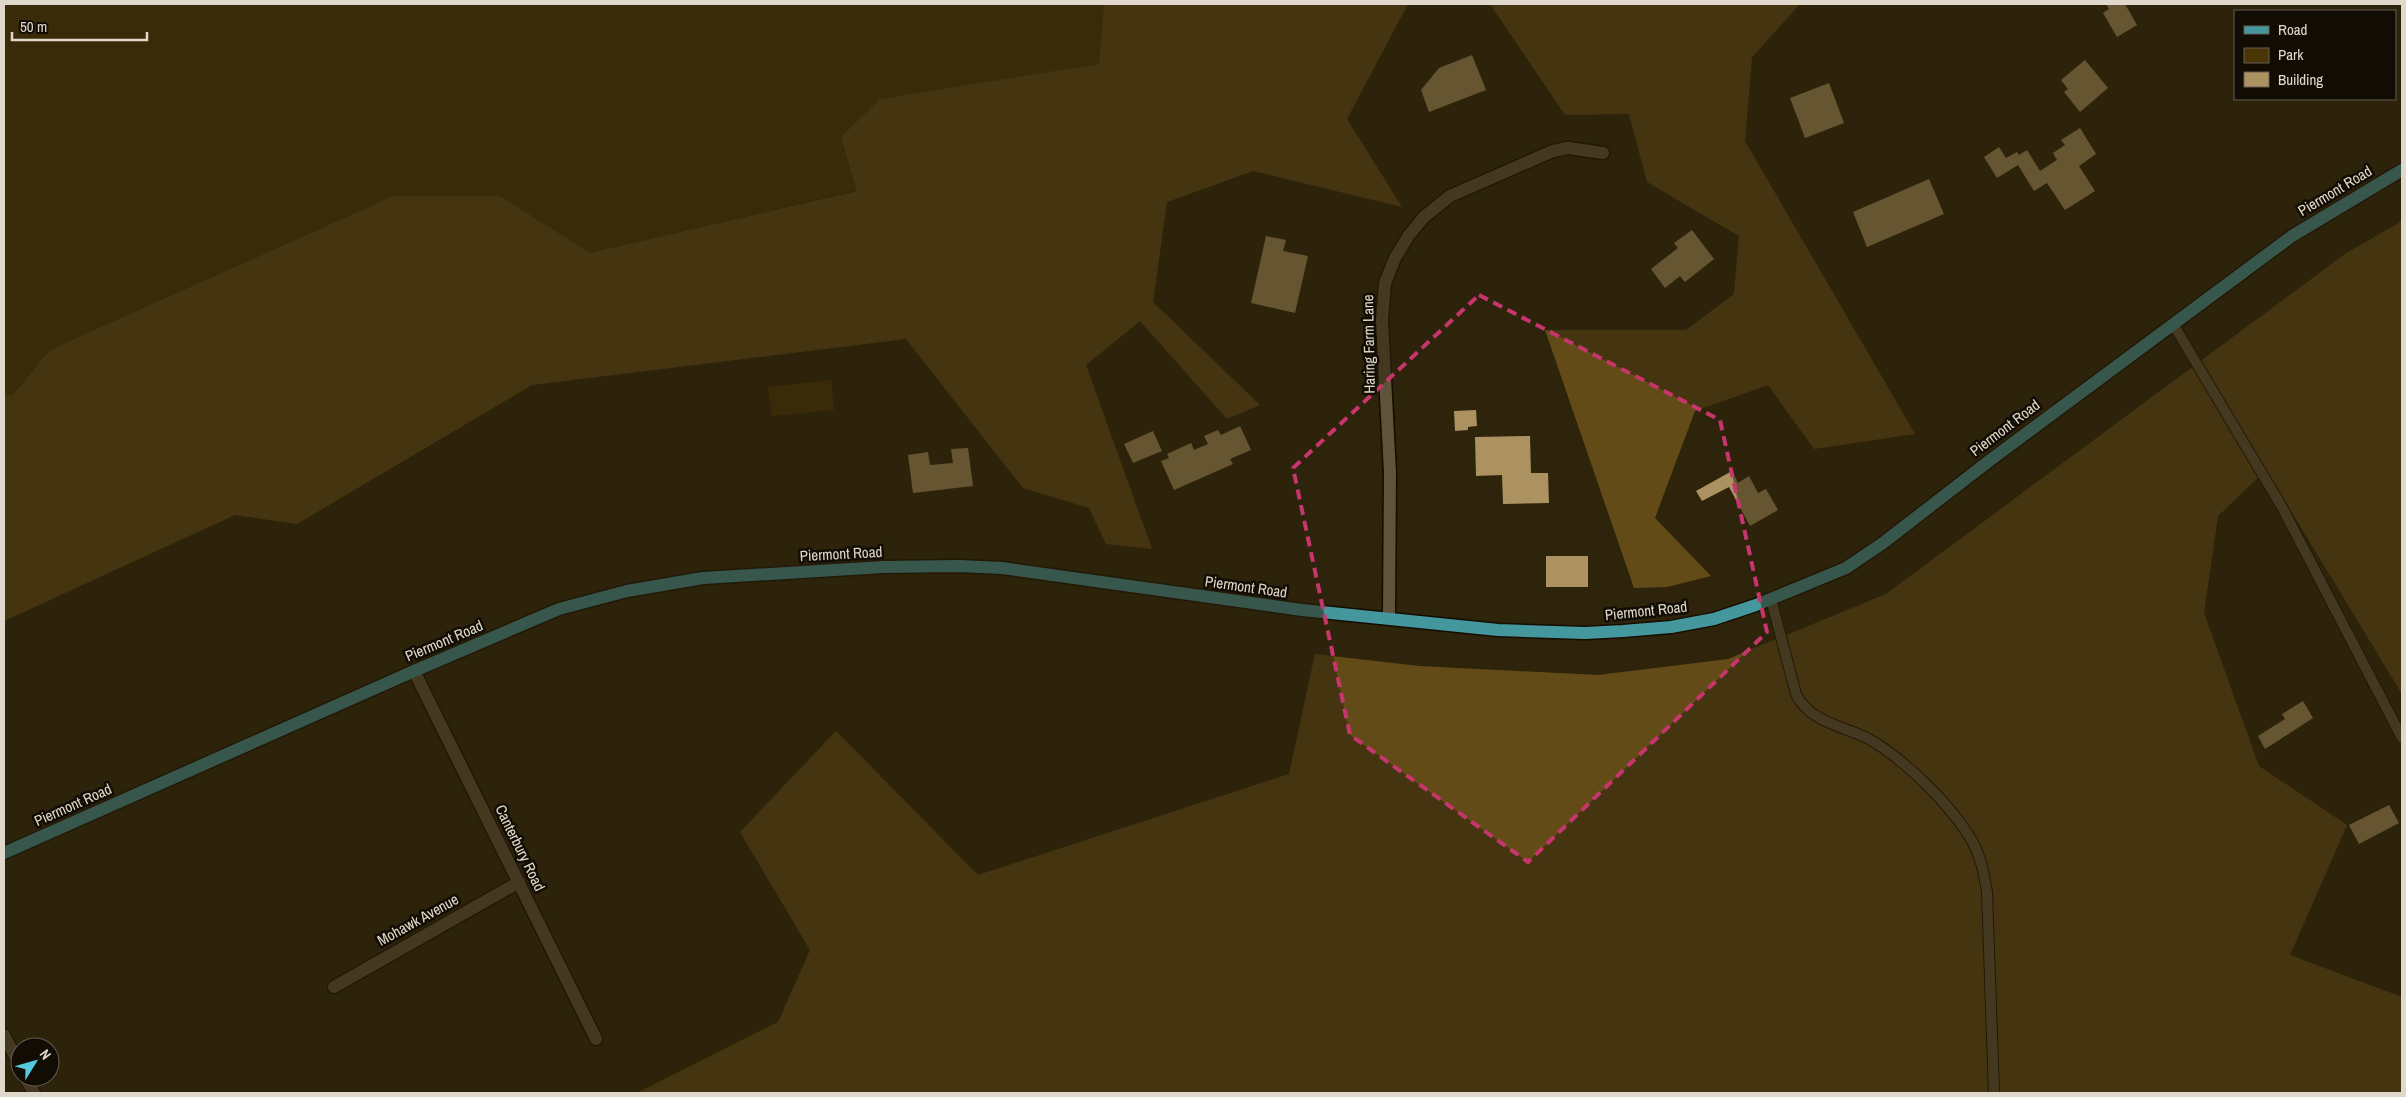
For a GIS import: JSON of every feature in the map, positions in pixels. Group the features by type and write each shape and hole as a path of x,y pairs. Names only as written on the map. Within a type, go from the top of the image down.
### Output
{"main road":[{"name":"Piermont Road","path":"4,853 414,671 559,609 627,591 702,578 883,567 959,566 1002,568 1292,609 1498,630 1614,632 1671,627 1714,618 1771,599 1846,568 1883,543 1989,460 2292,236 2402,170"}],"street":[{"name":"Haring Farm Lane","path":"1389,618 1390,473 1382,320 1385,282 1395,258 1408,235 1424,217 1450,196 1552,151 1568,148 1603,153"},
{"name":"Canterbury Road","path":"414,671 596,1039"},
{"name":"Mohawk Avenue","path":"334,987 519,882"},
{"path":"4,1035 10,1047"}],"lane":[{"path":"2173,324 2282,506 2402,738"},
{"path":"1771,599 1796,694 1801,705 1810,713 1870,740 1891,755 1946,804 1972,841 1982,863 1986,892 1994,1093"}],"highlighted area":[{"path":"1479,295 1720,420 1767,632 1528,862 1350,735 1293,468"}],"green space":[{"path":"4,4 1104,4 1099,64 880,99 841,137 857,190 590,253 500,196 50,350 13,395 4,395"},
{"path":"831,380 834,410 772,416 768,387"}],"shaded area":[{"path":"1104,4 1408,4 1347,119 1402,207 1253,171 1167,202 1153,302 1260,405 1227,419 1140,321 1086,365 1152,549 1106,544 1089,508 1023,488 906,339 532,385 297,524 235,515 4,621 4,395 13,395 50,350 394,196 500,196 590,253 857,191 841,137 880,99 1099,64"},
{"path":"1490,4 1800,4 1752,57 1745,141 1915,434 1814,449 1768,385 1695,411 1655,518 1711,576 1667,587 1634,588 1545,330 1686,330 1734,294 1739,236 1647,182 1629,114 1565,115"},
{"path":"2402,221 2402,694 2266,470 2218,516 2204,613 2259,766 2347,825 2290,955 2402,997 2402,1093 637,1093 778,1022 810,950 740,832 836,731 978,875 1289,774 1315,654 1419,666 1598,675 1728,659 1886,594 2345,254"}],"building":[{"path":"2106,4 2125,4 2137,25 2117,37 2103,13 2109,9"},
{"path":"1472,55 1486,90 1429,112 1421,90 1439,68"},
{"path":"2085,60 2108,88 2080,112 2064,92 2068,89 2061,80"},
{"path":"1829,83 1844,123 1805,138 1790,98"},
{"path":"2080,128 2096,154 2079,166 2095,191 2065,210 2047,183 2034,191 2018,165 1997,178 1984,157 1999,147 2006,158 2017,152 2019,155 2027,150 2040,171 2057,160 2053,153 2065,145 2061,140"},
{"path":"1929,179 1944,214 1867,247 1853,212"},
{"path":"1692,230 1714,259 1685,282 1680,276 1665,288 1651,269 1678,248 1674,243"},
{"path":"1266,236 1286,240 1283,251 1308,256 1295,313 1251,303"},
{"path":"1476,410 1477,426 1468,427 1468,430 1455,431 1454,411"},
{"path":"1240,426 1251,450 1230,459 1233,464 1174,490 1161,461 1169,458 1167,454 1191,443 1194,450 1208,444 1204,436 1218,430 1221,435"},
{"path":"1153,431 1162,451 1133,463 1124,444"},
{"path":"1530,436 1531,473 1548,473 1549,503 1503,504 1502,475 1476,476 1475,437"},
{"path":"968,448 973,486 913,493 908,455 928,452 930,465 953,463 951,449"},
{"path":"1732,471 1738,483 1749,476 1758,493 1766,489 1778,510 1750,526 1729,487 1702,501 1696,491"},
{"path":"1546,556 1588,556 1588,587 1546,587"},
{"path":"2303,701 2313,718 2265,749 2258,736 2285,719 2282,714"},
{"path":"2389,805 2399,823 2359,844 2349,825"}]}
